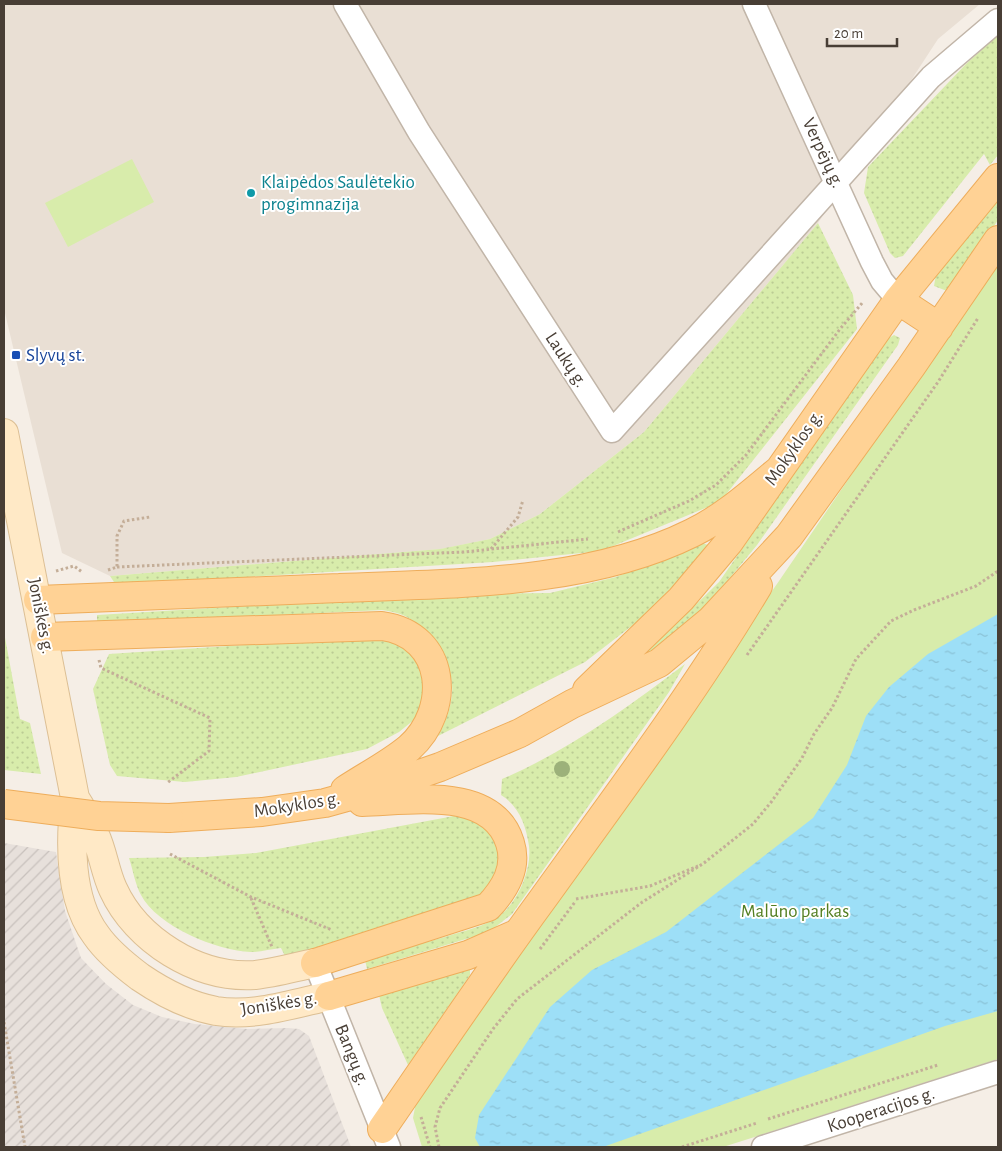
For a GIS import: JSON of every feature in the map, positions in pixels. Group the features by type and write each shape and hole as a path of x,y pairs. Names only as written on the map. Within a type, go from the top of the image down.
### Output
{"main road":[{"name":"Mokyklos g.","path":"572,704 681,599 729,542 779,470 890,290 998,178"},
{"name":"Mokyklos g.","path":"4,804 99,816 169,818 254,813 325,803 379,788 440,767 520,733 572,704 660,663 711,620 788,536 939,327 998,240"},
{"path":"890,290 939,327"},
{"name":"Joniškės g.","path":"4,433 75,798 71,832 72,862 78,892 94,934 127,967 161,990 182,1000 216,1010 242,1012 329,996"},
{"path":"38,600 404,585 548,576 614,562 690,534 723,517 779,470"},
{"path":"385,1138 518,933 642,761 735,626 788,536"},
{"path":"45,637 382,626 397,628 423,646 433,660 436,696 429,721 410,747 325,803"},
{"name":"Joniškės g.","path":"75,798 96,835 112,888 127,914 151,938 177,956 204,968 228,974 282,970 315,962"},
{"path":"315,962 488,908 502,893 511,872 512,852 508,837 496,817 482,808 452,800 325,803"},
{"path":"329,996 468,955 518,933"}],"street":[{"name":"Laukų g.","path":"345,4 419,132 612,431 836,181"},
{"name":"Verpėjų g.","path":"754,4 836,181 890,290"},
{"path":"836,181 931,77 998,20"},
{"name":"Bangų g.","path":"315,962 385,1138"},
{"name":"Kooperacijos g.","path":"764,1147 998,1072"}],"path":[{"path":"613,534 689,501 716,485 746,455 840,328 890,290"},
{"path":"490,549 518,517 522,500"},
{"path":"117,566 117,536 124,521 150,516"},
{"path":"103,572 117,566 490,549 595,538"},
{"path":"439,1147 435,1127 440,1108 493,1029 517,999 641,903 704,863 753,824 772,801 832,708 856,659 875,636 891,622 914,610 976,586 998,571"},
{"path":"167,784 209,751 210,718"},
{"path":"170,854 250,897 368,945"},
{"path":"576,900 650,886 704,863"},
{"path":"4,1022 25,1147"},
{"path":"682,1147 941,1064"}],"shaded area":[{"path":"4,4 980,4 938,39 818,223 644,432 540,514 490,539 441,549 110,576 62,553 4,309"},
{"path":"4,843 56,852 65,911 81,958 106,984 133,1005 162,1017 195,1024 247,1029 299,1029 309,1036 351,1147 4,1147"}],"green space":[{"path":"998,35 998,155 990,165 984,154 903,256 895,258 890,253 864,193 868,167 966,64"},
{"path":"132,159 154,202 68,247 45,203"},
{"path":"998,197 998,220 954,287 947,291 934,286 936,274"},
{"path":"818,223 853,295 857,329 720,502 601,551 493,562 116,585 110,576 440,549 490,539 540,514 644,432"},
{"name":"Malūno parkas","path":"998,260 998,1059 723,1147 422,1147 413,1118 416,1102 779,581"},
{"path":"894,335 900,338 898,345 757,545 706,607 648,656 607,683 668,632 719,582 889,338"},
{"path":"702,543 708,545 704,554 642,618 585,662 438,736 447,715 452,693 449,669 438,646 430,635 410,619 398,613 382,610 97,624 97,615 444,594 550,593 616,577"},
{"path":"4,632 20,719 30,723 41,774 4,770"},
{"path":"378,636 407,646 423,672 423,703 415,719 399,732 367,749 236,777 185,782 117,776 110,765 93,689 109,654"},
{"path":"685,664 669,692 512,914 489,932 367,969 365,960 479,926 498,917 505,911 512,903 526,875 529,846 521,817 513,805 501,795 502,779 574,742"},
{"path":"454,816 473,818 497,833 501,854 489,893 451,910 285,956 281,948 251,952 222,947 189,935 174,926 160,917 141,895 129,858 204,857 256,853"},
{"path":"465,969 470,970 470,975 408,1065 382,1008 379,995"}],"water":[{"path":"998,614 998,1011 945,1026 603,1147 480,1147 475,1138 479,1115 550,1007 592,970 666,932 813,818 847,765 866,716 889,687 928,654"}],"place":[{"name":"Klaipėdos Saulėtekio progimnazija","path":"251,193"},
{"name":"Slyvų st.","path":"16,355"}]}
